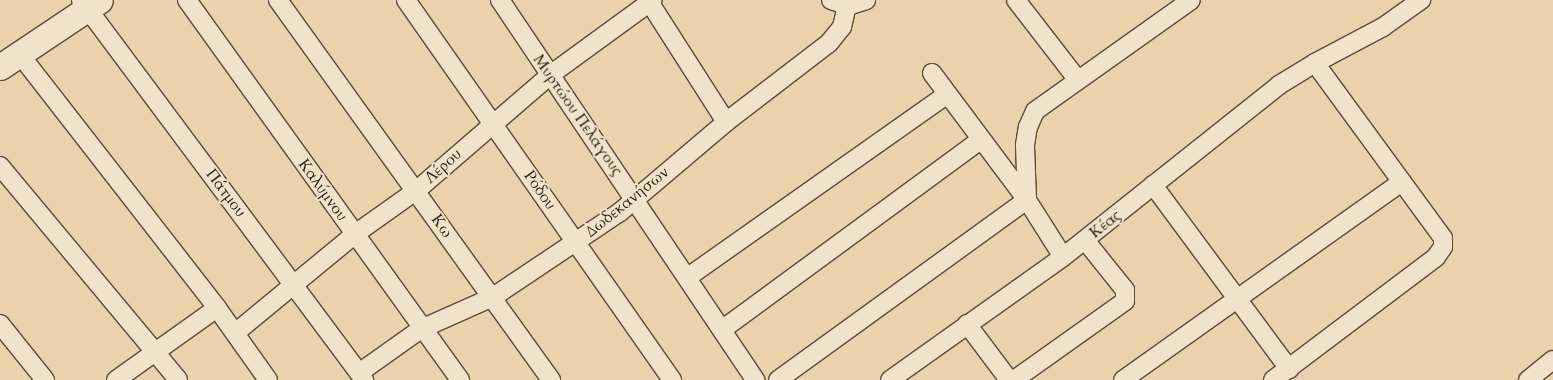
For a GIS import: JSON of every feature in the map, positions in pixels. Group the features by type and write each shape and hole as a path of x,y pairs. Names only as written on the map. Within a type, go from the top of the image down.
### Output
{"street":[{"name":"Καλύμνου","path":"187,0 421,329 460,380"},
{"name":"Κω","path":"278,0 417,190 551,380"},
{"name":"Ρόδου","path":"406,0 672,380"},
{"name":"Μυρτώου Πελάγους","path":"500,0 635,196 755,380"},
{"path":"831,0 848,3 866,0"},
{"path":"1016,0 1077,79"},
{"name":"Κέας","path":"890,380 966,324 1063,257 1279,85 1315,62 1383,27 1420,0"},
{"name":"Λέρου","path":"235,334 355,234 417,190 492,122 550,75 650,1"},
{"path":"650,1 726,122"},
{"path":"1027,200 1025,145 1028,127 1036,111 1184,2"},
{"path":"89,3 9,59 217,308 268,380"},
{"name":"Πάτμου","path":"89,3 362,377"},
{"name":"Δωδεκανήσων","path":"362,377 421,329 493,297 577,243 620,212 635,196 726,122 829,43 842,27 848,3"},
{"path":"1273,380 1436,257 1443,247 1443,238 1315,62"},
{"path":"932,73 980,140 1027,200 1063,257"},
{"path":"688,277 947,94"},
{"path":"723,329 980,140"},
{"path":"0,166 178,380"},
{"path":"1123,380 1402,182"},
{"path":"1154,185 1236,300 1289,369"},
{"path":"778,380 1027,200"},
{"path":"1014,380 1125,301 1124,290 1085,240"},
{"path":"116,380 217,308"},
{"path":"0,324 45,380"},
{"path":"966,324 1009,380"},
{"path":"1528,380 1553,360"}]}
